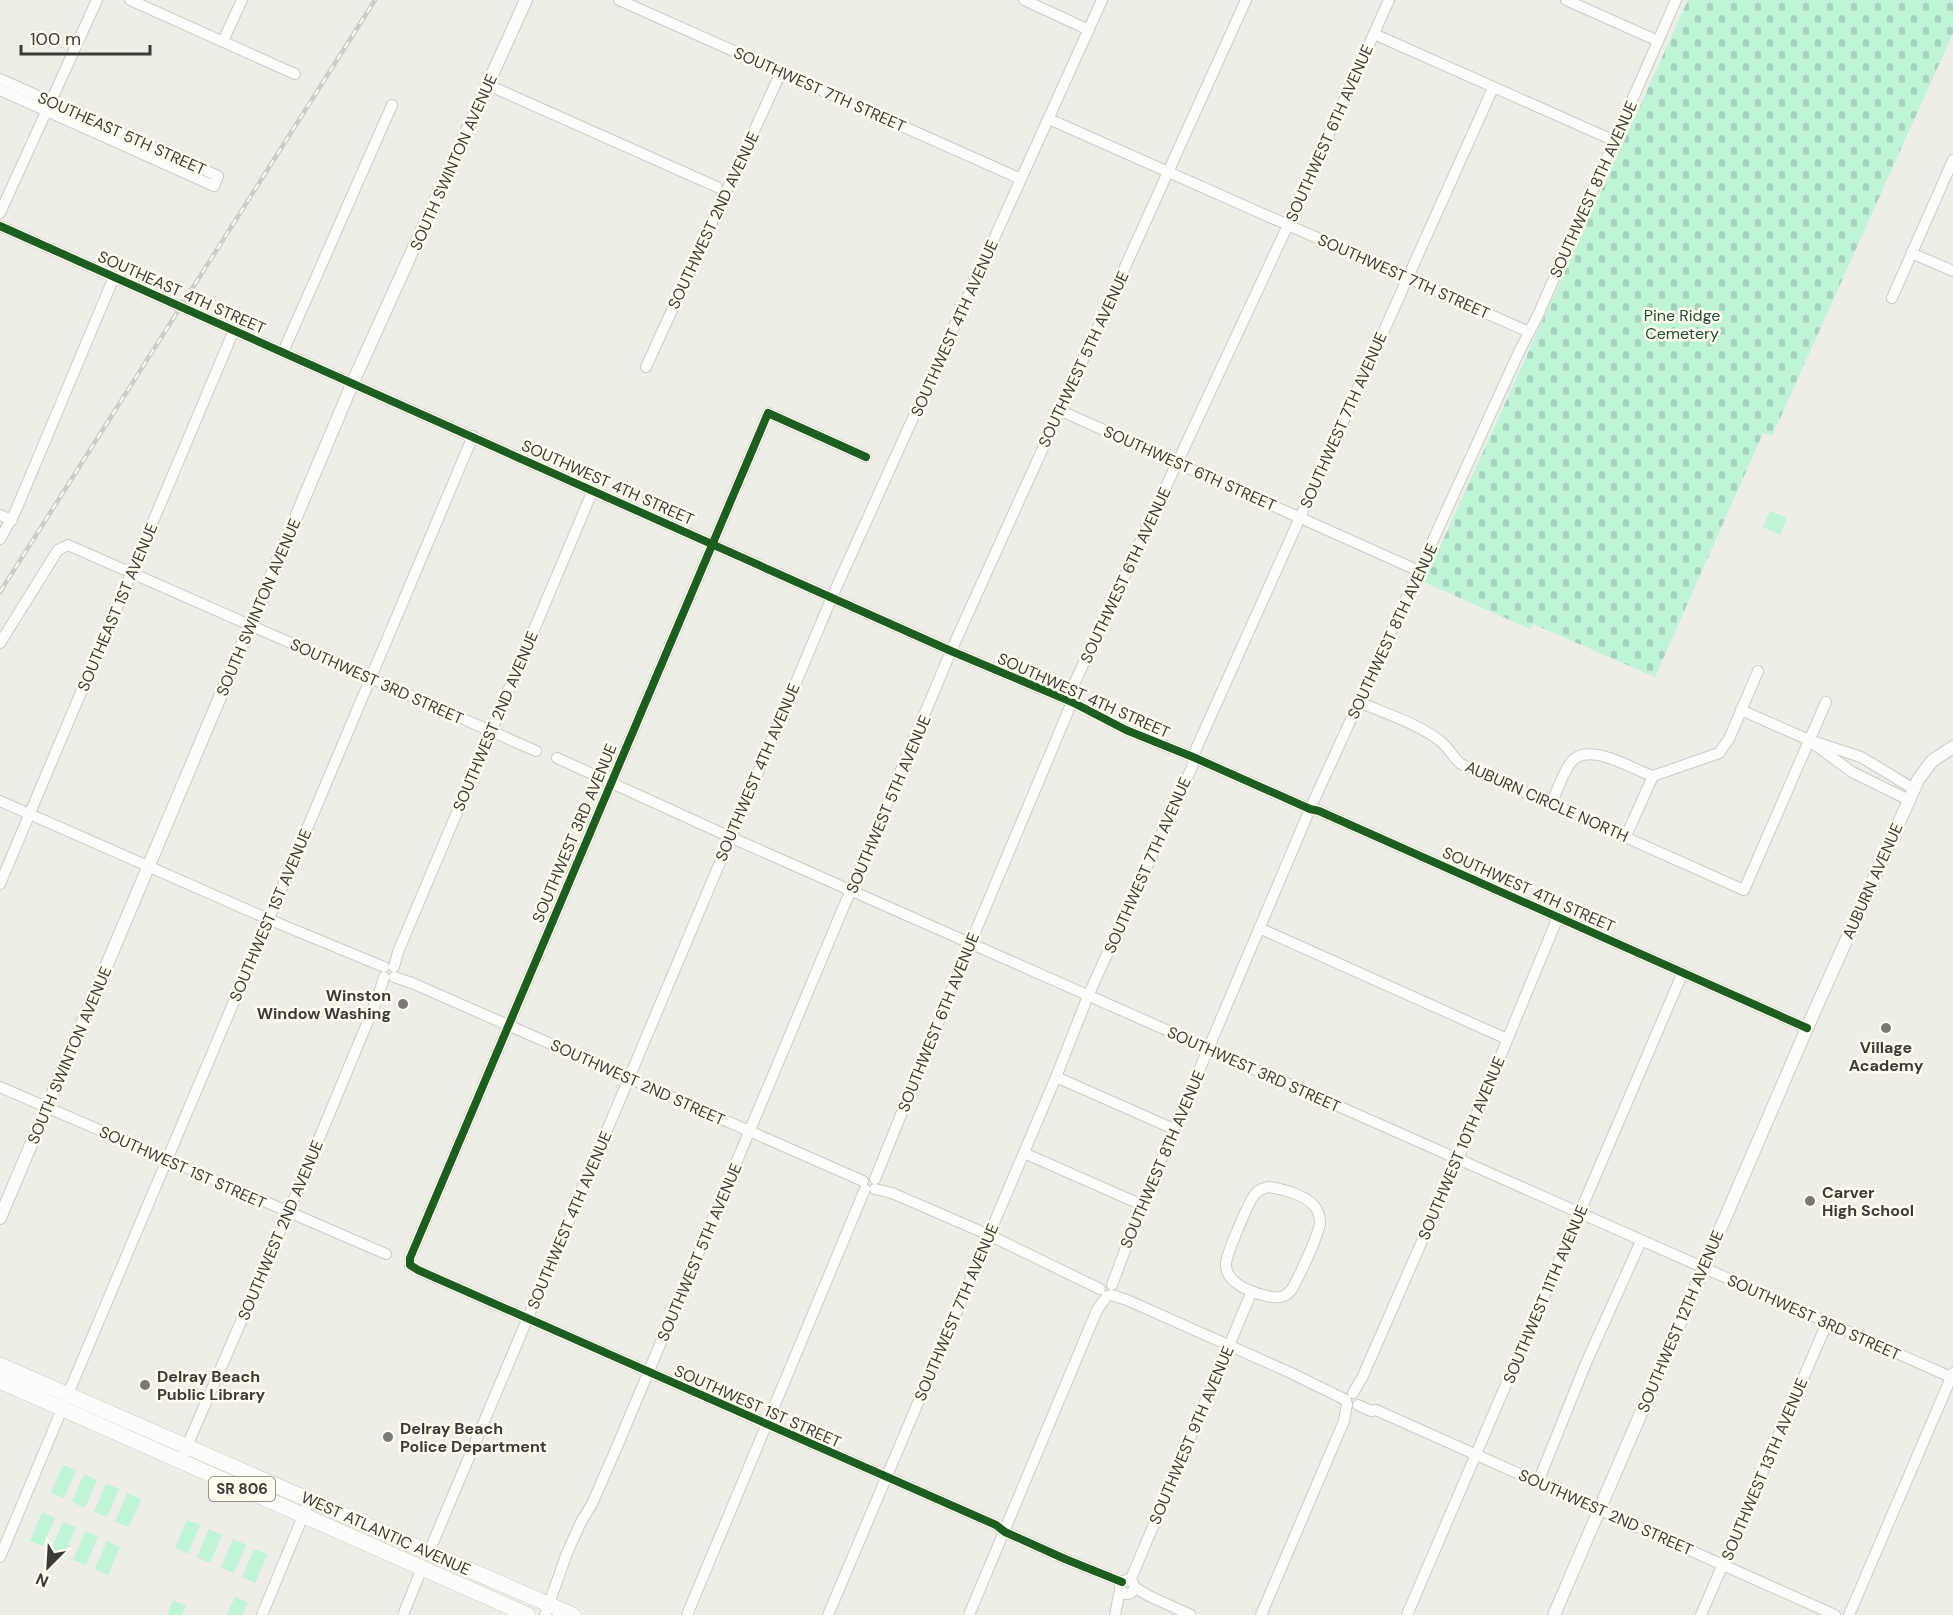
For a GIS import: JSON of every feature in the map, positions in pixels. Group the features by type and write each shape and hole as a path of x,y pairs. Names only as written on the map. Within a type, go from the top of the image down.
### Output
{"main road":[{"name":"WEST ATLANTIC AVENUE","path":"0,1365 463,1566 547,1610 573,1615"},
{"name":"WEST ATLANTIC AVENUE","path":"0,1382 528,1615"},
{"path":"40,1399 68,1394"},
{"path":"62,1409 87,1402"},
{"path":"386,1552 412,1557 425,1556 429,1552"},
{"path":"422,1568 427,1564 440,1562 463,1566"}],"street":[{"path":"0,213 97,0"},
{"path":"130,0 295,74"},
{"path":"223,41 242,0"},
{"name":"SOUTH SWINTON AVENUE","path":"0,1218 353,382 526,0"},
{"name":"SOUTHWEST 7TH STREET","path":"619,0 1021,179"},
{"path":"1024,0 1089,30"},
{"name":"SOUTHWEST 4TH AVENUE","path":"429,1552 832,597 1102,0"},
{"name":"SOUTHWEST 5TH AVENUE","path":"547,1610 567,1553 592,1504 852,891 951,651 1246,0"},
{"name":"SOUTHWEST 6TH AVENUE","path":"687,1615 860,1204 865,1201 870,1184 1072,702 1074,684 1288,225 1389,0"},
{"path":"1566,0 1658,41"},
{"name":"SOUTHWEST 8TH AVENUE","path":"969,1615 1107,1290 1108,1277 1118,1266 1310,809 1615,141 1676,0"},
{"path":"1374,34 1615,141"},
{"name":"SOUTHWEST 2ND AVENUE","path":"646,368 781,72"},
{"name":"SOUTHEAST 5TH STREET","path":"0,79 48,106 214,186 218,176 48,106 0,90"},
{"path":"488,85 717,187"},
{"name":"SOUTHWEST 7TH AVENUE","path":"828,1615 1056,1077 1088,996 1187,777 1193,756 1299,516 1493,88"},
{"path":"283,352 392,105"},
{"name":"SOUTHWEST 7TH STREET","path":"1048,119 1528,332"},
{"path":"1892,298 1953,160"},
{"name":"SOUTHEAST 4TH STREET","path":"0,226 353,382"},
{"path":"1911,253 1953,271"},
{"path":"0,539 12,520 114,277"},
{"name":"SOUTHEAST 1ST AVENUE","path":"0,884 234,330"},
{"name":"SOUTHWEST 4TH STREET","path":"353,382 951,651 1072,702 1126,730 1193,756 1319,811 1807,1028"},
{"name":"SOUTHWEST 6TH STREET","path":"1059,410 1419,571"},
{"name":"SOUTHWEST 3RD AVENUE","path":"410,1264 410,1258 507,1025 768,413 866,457"},
{"name":"SOUTHWEST 1ST AVENUE","path":"68,1394 472,436"},
{"name":"SOUTHWEST 2ND AVENUE","path":"180,1462 288,1213 592,490"},
{"path":"0,515 12,520"},
{"name":"SOUTHWEST 3RD STREET","path":"0,643 58,550 68,545 536,751"},
{"path":"1552,803 1569,764 1584,753 1597,753 1653,776 1719,753 1729,739 1758,671"},
{"name":"AUBURN CIRCLE NORTH","path":"1359,702 1428,733 1445,745 1461,764 1744,890 1809,740"},
{"path":"1809,740 1826,702"},
{"path":"1741,710 1809,740 1861,757 1912,794"},
{"path":"1809,740 1852,772 1912,794"},
{"name":"AUBURN AVENUE","path":"1807,1028 1912,794 1932,761 1953,747"},
{"name":"SOUTHWEST 3RD STREET","path":"557,758 1580,1214 1952,1376"},
{"path":"1626,836 1653,776"},
{"name":"SOUTHWEST 2ND STREET","path":"0,801 268,919 364,958 369,966 389,972 749,1132 989,1235 1078,1278 1086,1277 1127,1300 1328,1390 1337,1391 1835,1615"},
{"name":"SOUTHWEST 10TH AVENUE","path":"1261,1615 1458,1159 1558,917"},
{"path":"1259,928 1507,1039"},
{"name":"SOUTHWEST 11TH AVENUE","path":"1407,1615 1683,972"},
{"name":"SOUTHWEST 12TH AVENUE","path":"1554,1615 1807,1028"},
{"path":"1056,1077 1174,1130"},
{"name":"SOUTHWEST 1ST STREET","path":"0,1087 386,1254"},
{"path":"1024,1153 1142,1205"},
{"path":"1269,1187 1280,1189 1313,1204 1319,1216 1318,1229 1290,1291 1285,1295 1272,1298 1252,1290 1238,1284 1229,1275 1226,1263 1253,1197 1262,1189 1269,1187"},
{"path":"1538,1482 1586,1363 1641,1241"},
{"name":"SOUTHWEST 1ST STREET","path":"410,1264 418,1270 996,1525 1005,1532 1095,1571 1106,1581 1149,1596 1191,1615"},
{"name":"SOUTHWEST 9TH AVENUE","path":"1126,1587 1252,1290"},
{"name":"SOUTHWEST 13TH AVENUE","path":"1701,1615 1827,1323"},
{"path":"1849,1615 1952,1376"},
{"path":"0,1557 62,1409"},
{"path":"262,1615 310,1499"},
{"path":"403,1615 422,1568"}],"green space":[{"name":"Pine Ridge Cemetery","path":"1688,0 1953,0 1953,33 1772,436 1763,433 1655,677 1533,624 1530,629 1424,582"},
{"path":"1770,511 1787,518 1780,535 1763,527"},
{"path":"63,1465 76,1470 64,1498 51,1493"},
{"path":"84,1474 97,1480 85,1508 72,1502"},
{"path":"106,1484 119,1489 107,1517 94,1512"},
{"path":"127,1493 141,1499 129,1527 115,1522"},
{"path":"42,1512 55,1518 43,1546 30,1541"},
{"path":"187,1520 200,1525 188,1554 175,1548"},
{"path":"63,1522 76,1527 64,1556 51,1550"},
{"path":"209,1529 222,1535 210,1563 197,1557"},
{"path":"85,1531 98,1537 86,1565 73,1560"},
{"path":"233,1539 246,1545 234,1573 221,1568"},
{"path":"107,1541 120,1547 108,1575 95,1569"},
{"path":"254,1549 267,1554 255,1583 242,1577"},
{"path":"235,1597 248,1602 242,1615 227,1615"},
{"path":"173,1600 186,1606 182,1615 167,1615"}],"railway":[{"path":"0,592 375,0"}],"cycle path":[{"path":"0,226 951,651 1072,702 1126,730 1319,811 1807,1028"},
{"path":"866,457 768,413 410,1258 410,1265 996,1525 1005,1532 1065,1559 1122,1582"}],"place":[{"name":"Winston Window Washing","path":"403,1004"},
{"name":"Village Academy","path":"1886,1028"},
{"name":"Carver High School","path":"1810,1201"},
{"name":"Delray Beach Public Library","path":"145,1385"},
{"name":"Delray Beach Police Department","path":"388,1437"}]}
